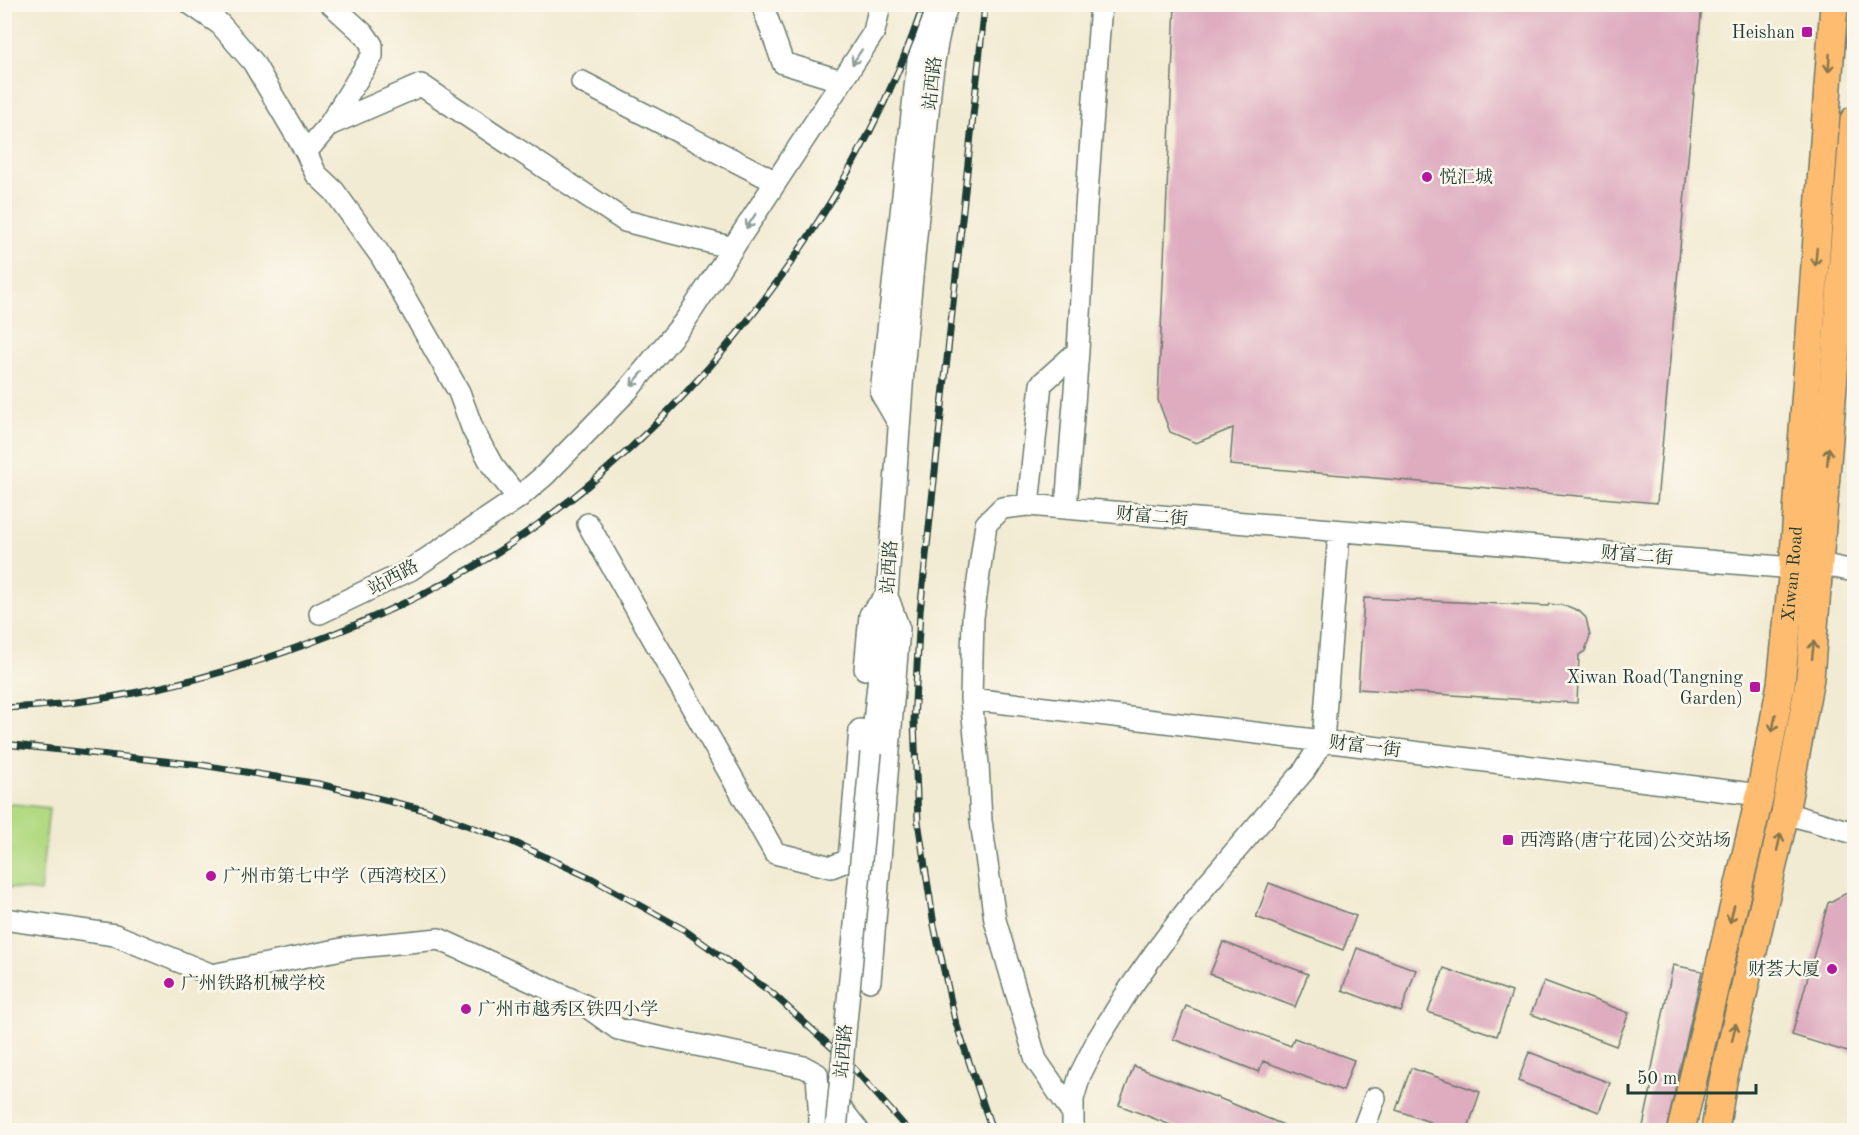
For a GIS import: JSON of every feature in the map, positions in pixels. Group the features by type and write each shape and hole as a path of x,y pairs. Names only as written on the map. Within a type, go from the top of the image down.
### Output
{"main road":[{"name":"Xiwan Road","path":"1681,1131 1760,795 1781,684 1793,568 1834,4"},
{"name":"Xiwan Road","path":"1715,1131 1723,1081 1785,813 1810,678 1852,177 1854,120"}],"street":[{"path":"191,4 220,24 253,62 306,152 316,174 334,190 381,256 459,392 473,430 492,465 518,498"},
{"path":"306,152 329,125 372,56 372,45 365,35 331,4"},
{"path":"762,4 783,63 842,81"},
{"name":"站西路","path":"320,613 410,570 518,498 545,475 628,390 685,321 733,248 874,32 880,4"},
{"path":"899,424 881,393 919,52 934,4"},
{"name":"站西路","path":"838,1131 838,1106 862,842 887,595 904,359 931,82 936,44 948,4"},
{"path":"1065,508 1101,4"},
{"path":"582,82 776,182"},
{"path":"329,125 421,85 625,221 733,248"},
{"path":"1028,505 1041,384 1078,351"},
{"name":"财富二街","path":"1072,1121 1036,1060 995,920 981,821 971,699 973,617 986,524 1002,508 1028,505 1793,568"},
{"path":"588,524 775,853 831,867 849,860 870,615 887,595"},
{"path":"1072,1121 1073,1099 1080,1076 1098,1039 1128,991 1202,891 1304,771 1323,741 1339,532"},
{"path":"1820,564 1854,571"},
{"path":"870,981 899,629 887,595"},
{"name":"财富一街","path":"971,699 1760,795"},
{"path":"1785,813 1854,833"},
{"path":"4,919 115,935 212,975 347,948 439,939 586,1006 618,1029 804,1067 817,1074 819,1131"},
{"path":"817,1097 838,1131"},
{"path":"1363,1131 1375,1098"},
{"path":"838,1106 858,1131"}],"green space":[{"path":"5,803 49,808 40,892 5,887"}],"building":[{"name":"悦汇城","path":"1175,4 1702,4 1657,503 1230,465 1233,428 1196,443 1170,432 1158,400"},
{"path":"1364,598 1548,606 1549,604 1567,606 1579,611 1586,618 1590,636 1585,651 1579,655 1577,703 1358,689"},
{"path":"1269,883 1356,916 1343,950 1256,917"},
{"name":"财荟大厦","path":"1854,889 1854,1054 1792,1035 1828,903"},
{"path":"1223,942 1308,974 1295,1007 1210,974"},
{"path":"1357,948 1416,970 1401,1012 1342,990"},
{"path":"1673,965 1702,971 1666,1131 1642,1131 1652,1084 1649,1083"},
{"path":"1444,968 1512,992 1497,1036 1428,1012"},
{"path":"1544,981 1629,1013 1616,1046 1531,1014"},
{"path":"1186,1006 1291,1046 1294,1038 1354,1060 1343,1091 1263,1061 1259,1072 1173,1039"},
{"path":"1529,1052 1610,1083 1599,1112 1518,1081"},
{"path":"1134,1066 1298,1131 1186,1131 1119,1105"},
{"path":"1411,1068 1480,1092 1467,1131 1455,1131 1396,1110"}],"railway":[{"path":"4,708 87,701 169,686 250,664 328,636 398,606 466,571 510,544 578,494 642,437 703,374 759,306 810,234 855,160 893,82 924,4"},
{"path":"985,4 920,612 914,721 918,821 934,925 955,1020 992,1130"},
{"path":"4,744 202,765 319,784 425,810 513,842 591,878 683,929 772,993 851,1065 908,1130"}],"place":[{"name":"Heishan","path":"1807,32"},
{"name":"悦汇城","path":"1427,177"},
{"name":"Xiwan Road(Tangning Garden)","path":"1755,687"},
{"name":"西湾路(唐宁花园)公交站场","path":"1508,840"},
{"name":"广州市第七中学（西湾校区）","path":"211,876"},
{"name":"财荟大厦","path":"1832,969"},
{"name":"广州铁路机械学校","path":"169,983"},
{"name":"广州市越秀区铁四小学","path":"466,1009"}]}
